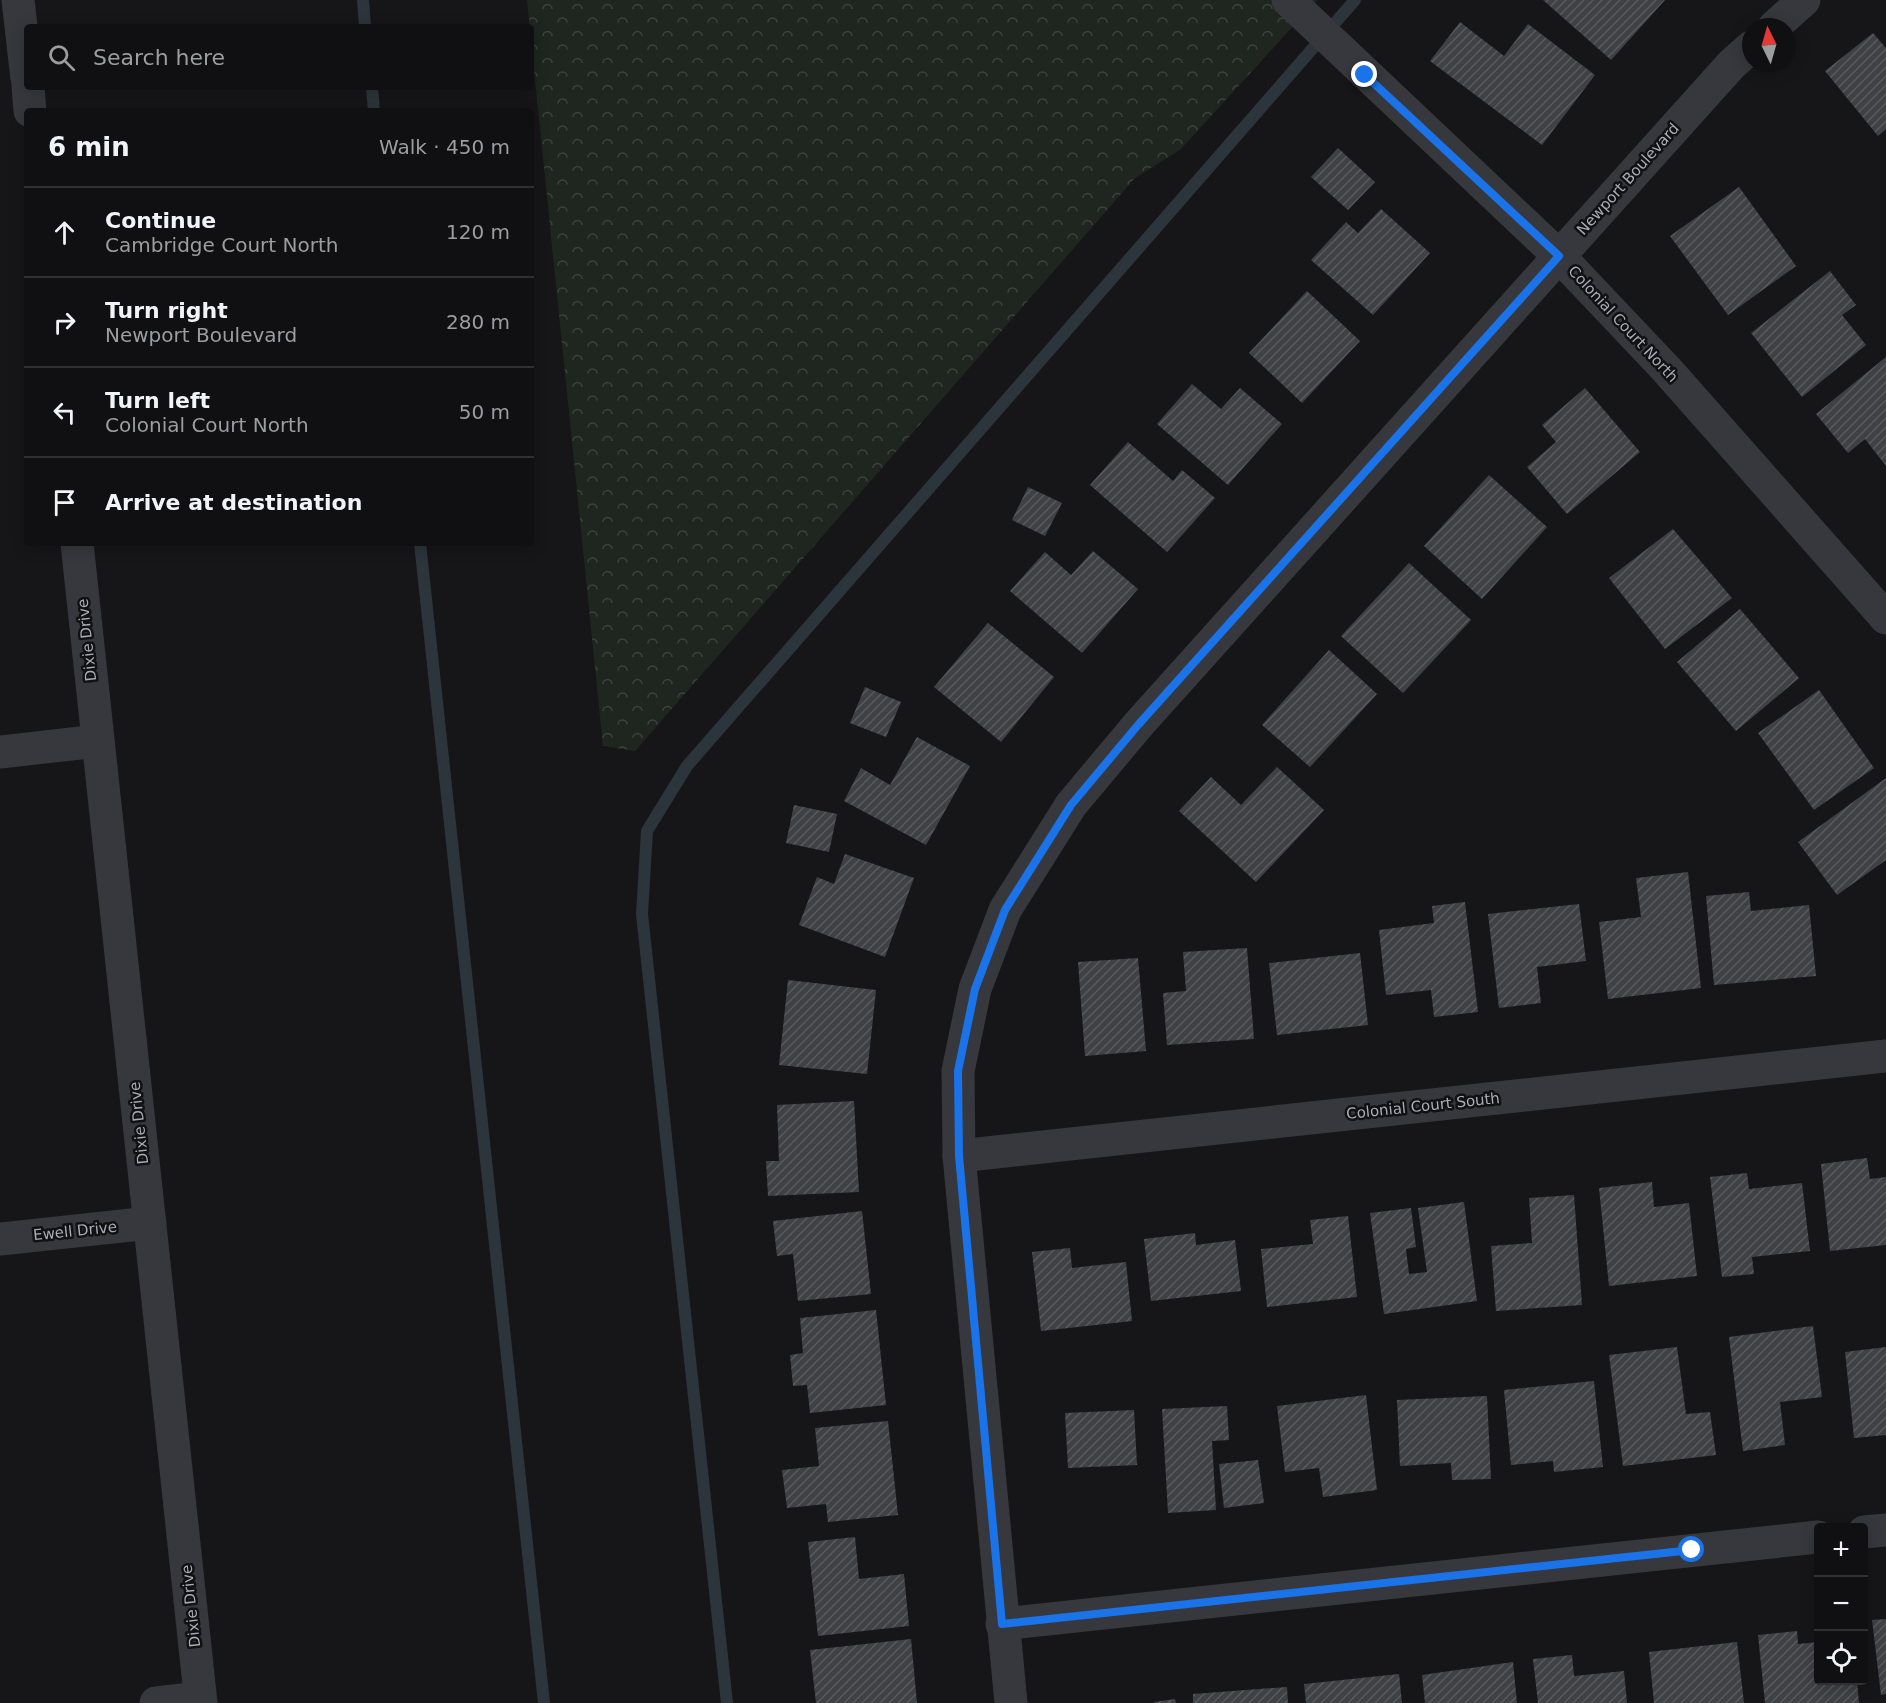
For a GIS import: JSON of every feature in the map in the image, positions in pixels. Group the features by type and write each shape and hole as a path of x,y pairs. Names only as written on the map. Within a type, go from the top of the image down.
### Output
{"street":[{"path":"18,0 24,53"},
{"path":"1784,18 1804,0"},
{"name":"Colonial Court North","path":"1296,7 1365,75 1559,256 1667,370 1886,618"},
{"name":"Newport Boulevard","path":"1011,1703 959,1156 958,1071 975,989 1005,910 1071,805 1138,725 1742,55"},
{"path":"28,90 30,108"},
{"name":"Dixie Drive","path":"77,546 201,1701"},
{"path":"0,752 98,741"},
{"name":"Colonial Court South","path":"959,1156 1886,1056"},
{"name":"Ewell Drive","path":"0,1239 150,1224"},
{"path":"1868,1532 1886,1530"},
{"path":"1002,1624 1814,1537"},
{"path":"156,1703 201,1701"}],"green space":[{"path":"527,0 1317,0 1180,150 1135,178 635,751 603,746 534,69 534,24 529,24"}],"building":[{"path":"1543,0 1665,0 1611,60"},
{"path":"1460,22 1504,56 1528,24 1595,75 1542,145 1430,61"},
{"path":"1873,33 1886,48 1886,129 1878,136 1825,71"},
{"path":"1338,148 1375,182 1348,210 1311,177"},
{"path":"1739,187 1796,266 1728,315 1670,236"},
{"path":"1381,209 1430,253 1373,315 1311,260 1346,222 1358,233"},
{"path":"1830,271 1856,305 1842,315 1866,345 1802,397 1751,333"},
{"path":"1307,291 1360,341 1302,403 1249,353"},
{"path":"1886,357 1886,466 1865,439 1848,453 1816,414"},
{"path":"1192,384 1221,409 1240,388 1282,424 1228,485 1157,424"},
{"path":"1585,388 1640,452 1567,514 1527,467 1556,442 1542,425"},
{"path":"1128,442 1173,481 1182,470 1215,498 1167,552 1090,485"},
{"path":"1489,475 1547,527 1482,599 1424,546"},
{"path":"1028,487 1062,503 1045,536 1012,520"},
{"path":"1673,529 1732,598 1665,649 1609,578"},
{"path":"1093,551 1138,589 1082,653 1010,591 1045,552 1071,575"},
{"path":"1409,563 1471,620 1403,693 1341,636"},
{"path":"1740,609 1799,678 1736,731 1677,662"},
{"path":"988,623 1054,677 1001,742 934,687"},
{"path":"1329,650 1377,694 1310,767 1262,725"},
{"path":"865,687 901,702 886,737 850,723"},
{"path":"1819,690 1874,768 1814,810 1758,733"},
{"path":"917,737 970,766 926,845 844,801 861,768 890,785"},
{"path":"1277,767 1324,810 1256,882 1179,811 1211,777 1241,805"},
{"path":"1886,778 1886,860 1837,895 1798,842"},
{"path":"794,805 837,814 829,852 786,843"},
{"path":"845,854 914,878 885,957 799,925 817,877 834,884"},
{"path":"1688,872 1701,988 1608,999 1599,922 1641,917 1636,878"},
{"path":"1749,892 1751,911 1809,905 1816,976 1714,985 1706,896"},
{"path":"1465,902 1478,1012 1434,1017 1431,990 1386,995 1379,930 1434,923 1432,906"},
{"path":"1579,904 1586,961 1537,967 1541,1003 1499,1008 1488,914"},
{"path":"1247,948 1254,1039 1167,1045 1163,993 1186,991 1183,952"},
{"path":"1360,953 1368,1025 1277,1035 1269,963"},
{"path":"1138,958 1146,1051 1085,1056 1078,962"},
{"path":"788,980 876,990 867,1074 779,1065"},
{"path":"854,1101 859,1192 768,1196 766,1161 779,1161 777,1105"},
{"path":"1867,1158 1870,1179 1886,1177 1886,1245 1830,1251 1821,1164"},
{"path":"1747,1173 1749,1189 1802,1183 1810,1251 1752,1257 1754,1274 1722,1277 1710,1177"},
{"path":"1652,1182 1654,1207 1689,1203 1697,1276 1609,1286 1599,1188"},
{"path":"1574,1195 1582,1305 1496,1311 1491,1246 1532,1243 1529,1198"},
{"path":"1464,1202 1477,1301 1384,1314 1370,1213 1411,1208 1416,1247 1406,1249 1409,1274 1427,1272 1418,1208"},
{"path":"862,1211 871,1294 798,1301 793,1254 777,1256 773,1221"},
{"path":"1348,1216 1357,1297 1267,1307 1261,1249 1313,1244 1310,1220"},
{"path":"1195,1233 1196,1245 1235,1240 1241,1291 1151,1301 1144,1239"},
{"path":"1070,1248 1072,1268 1126,1262 1132,1321 1041,1331 1032,1252"},
{"path":"876,1310 886,1405 810,1413 807,1385 793,1386 790,1355 803,1353 800,1318"},
{"path":"1813,1326 1822,1397 1780,1402 1785,1445 1743,1451 1729,1337"},
{"path":"1677,1347 1686,1414 1710,1412 1716,1455 1623,1466 1609,1355"},
{"path":"1886,1347 1886,1435 1854,1438 1845,1352"},
{"path":"1594,1381 1603,1467 1554,1472 1553,1461 1511,1465 1504,1390"},
{"path":"1366,1395 1377,1490 1323,1497 1319,1468 1285,1472 1277,1406"},
{"path":"1487,1396 1491,1479 1452,1480 1451,1463 1400,1466 1397,1400"},
{"path":"1227,1406 1229,1440 1212,1441 1216,1510 1168,1513 1162,1409"},
{"path":"1134,1410 1137,1465 1068,1468 1065,1413"},
{"path":"888,1421 898,1515 828,1522 826,1504 787,1508 782,1470 819,1466 815,1428"},
{"path":"1258,1460 1264,1503 1224,1508 1219,1464"},
{"path":"855,1537 859,1579 904,1574 909,1626 818,1636 808,1542"},
{"path":"1886,1619 1886,1694 1881,1695 1872,1620"},
{"path":"1797,1631 1798,1644 1814,1642 1814,1685 1857,1685 1859,1703 1765,1703 1758,1635"},
{"path":"911,1639 917,1703 816,1703 810,1650"},
{"path":"1737,1642 1744,1703 1654,1703 1649,1652"},
{"path":"1572,1655 1574,1676 1624,1671 1627,1703 1538,1703 1533,1659"},
{"path":"1513,1662 1517,1703 1425,1703 1422,1675"},
{"path":"1399,1674 1402,1703 1306,1703 1304,1684"},
{"path":"1287,1687 1288,1703 1193,1703 1193,1694"},
{"path":"1175,1699 1176,1703 1154,1703 1154,1702"}],"waterway":[{"path":"363,0 365,24"},
{"path":"727,1703 642,914 647,831 687,766 1355,0"},
{"path":"372,90 374,108"},
{"path":"420,546 544,1703"}],"route":[{"path":"1365,75 1559,256 1138,725 1071,805 1005,910 975,989 958,1071 959,1156 1002,1624 1692,1550"}]}
